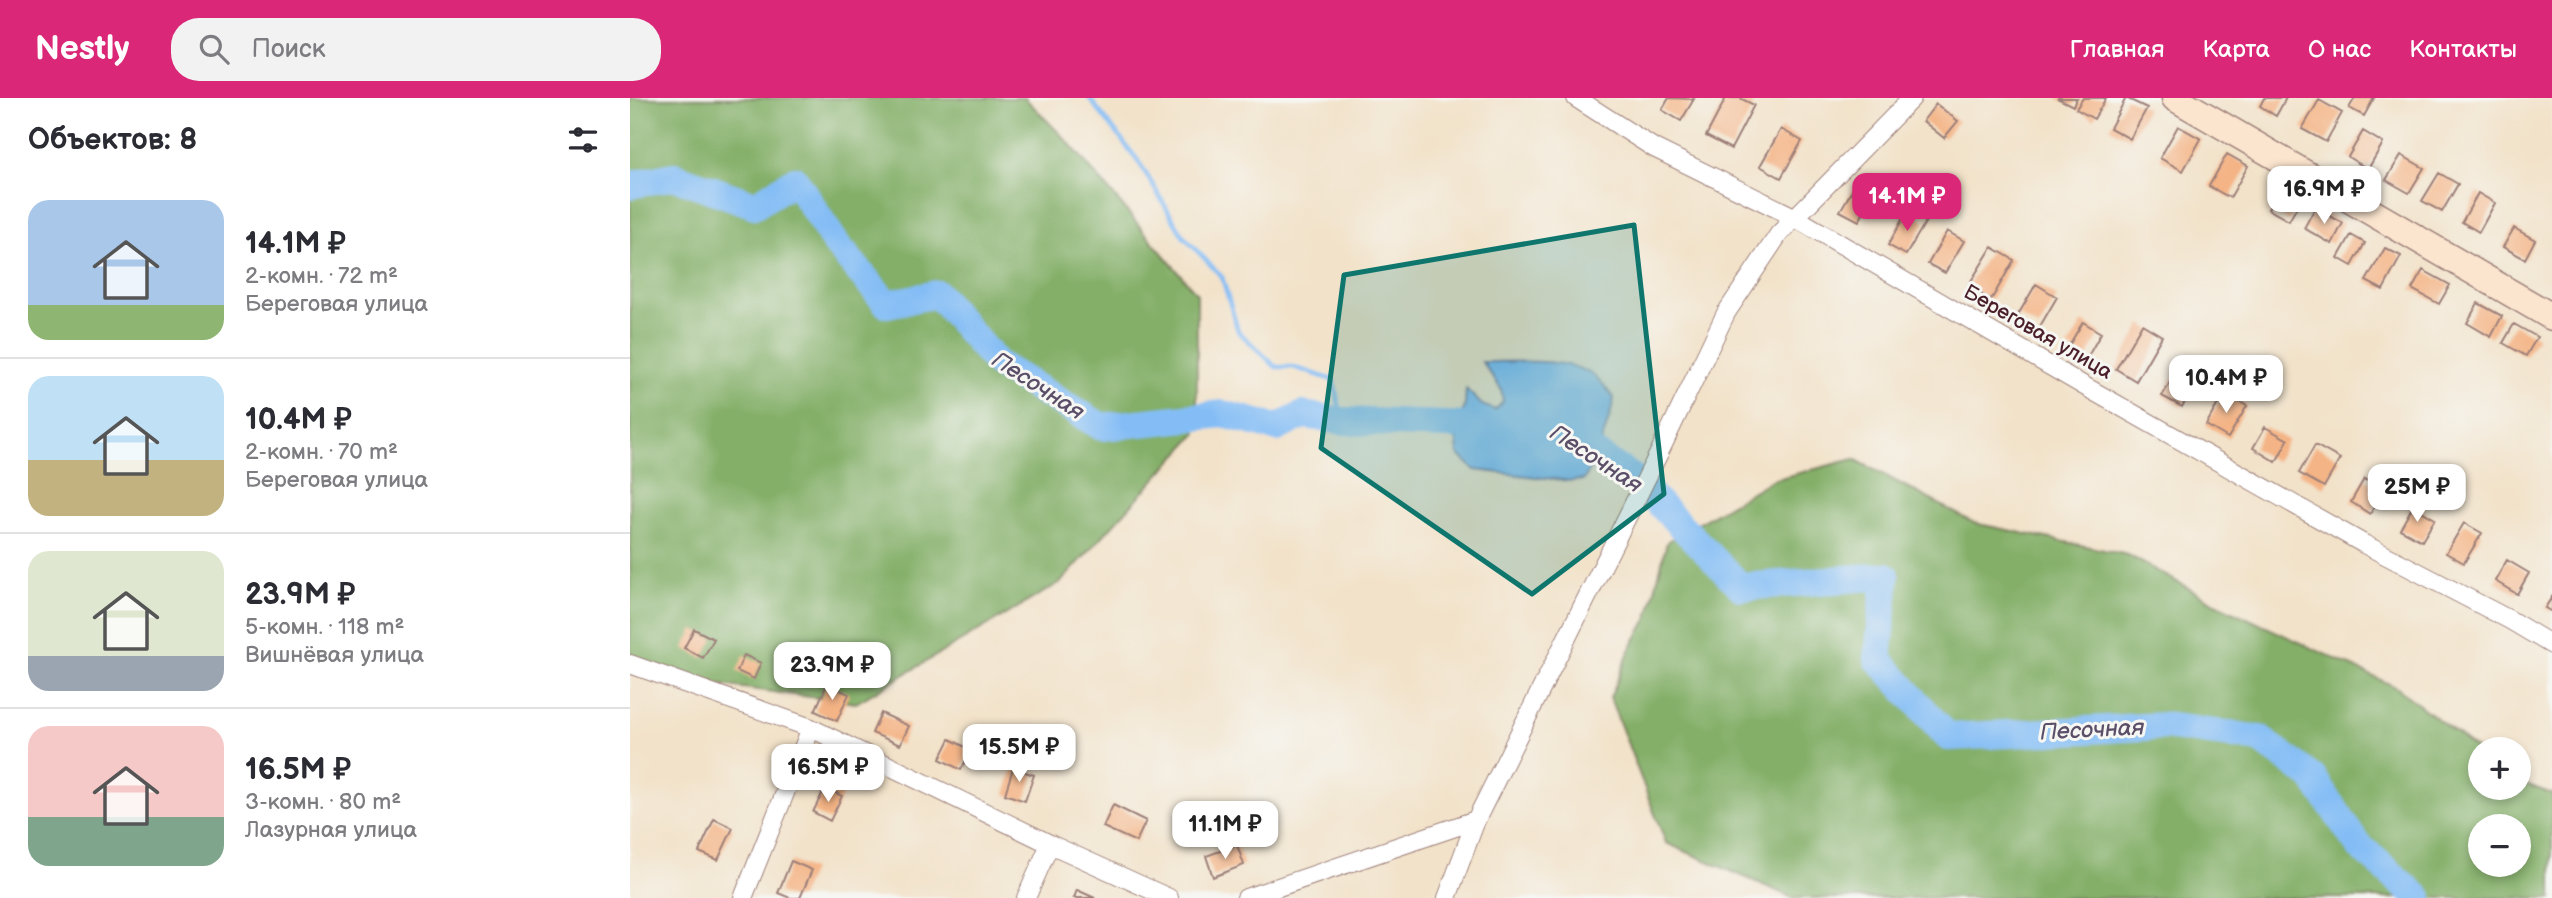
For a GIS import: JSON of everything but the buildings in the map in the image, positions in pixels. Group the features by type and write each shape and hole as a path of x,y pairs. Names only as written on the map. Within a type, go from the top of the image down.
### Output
{"street":[{"name":"Береговая улица","path":"1576,98 1654,148 1794,217 2086,387 2364,544 2510,620 2552,645"},
{"path":"1447,898 1476,820 1726,313 1779,234 1912,98"},
{"path":"2175,98 2552,317"},
{"path":"630,664 811,728 1168,898"},
{"path":"743,898 811,728"},
{"path":"1246,898 1476,820"},
{"path":"1026,898 1050,844"}],"highlighted area":[{"path":"1634,225 1664,494 1532,594 1321,448 1344,275"}],"green space":[{"path":"630,98 1025,98 1069,143 1197,294 1197,433 1061,582 856,703 630,673"},
{"path":"1854,459 1974,523 2128,555 2219,605 2396,687 2468,743 2468,800 2531,800 2531,786 2552,794 2552,898 1793,898 1666,843 1610,698 1631,647 1648,618 1667,542 1772,480"}],"water":[{"path":"1482,362 1567,365 1591,374 1604,385 1614,398 1602,440 1584,480 1571,481 1475,470 1458,454 1456,434 1465,405 1466,389 1482,405 1495,410 1503,402 1501,389"}],"waterway":[{"path":"1089,98 1139,162 1183,236 1222,277 1238,331 1276,367 1293,367 1333,380 1343,421"},
{"name":"Песочная","path":"630,185 674,176 755,205 795,180 836,244 887,304 937,294 997,364 1102,427 1223,414 1277,428 1303,415 1343,421 1495,427"},
{"name":"Песочная","path":"1564,434 1634,478 1741,587 1886,576 1878,659 1948,737 2165,726 2260,739 2313,778 2359,846 2419,898"}]}
